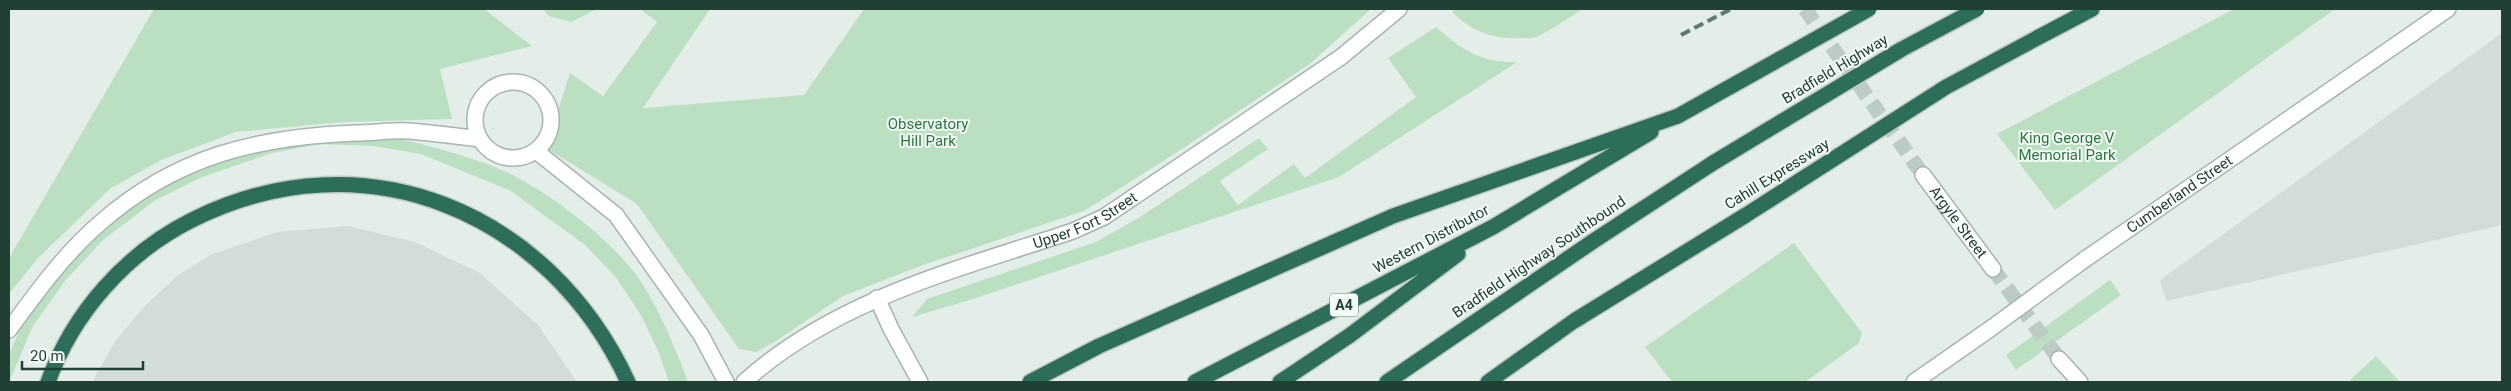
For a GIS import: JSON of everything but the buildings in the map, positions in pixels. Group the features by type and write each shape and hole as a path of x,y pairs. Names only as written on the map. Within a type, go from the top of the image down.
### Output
{"highway":[{"path":"1030,382 1099,346 1392,216 1678,116 1869,9"},
{"name":"Bradfield Highway","path":"1713,163 1902,48 1977,9"},
{"name":"Cahill Expressway","path":"1488,382 1574,321 1746,215 1946,87 2092,9"},
{"name":"Western Distributor","path":"1195,382 1493,228 1678,116"},
{"name":"Bradfield Highway Southbound","path":"1387,382 1595,240 1713,163"},
{"path":"48,382 68,337 101,291 142,250 177,228 217,207 267,191 312,184 356,183 412,193 453,208 495,230 529,254 563,285 592,318 612,349 628,382"},
{"path":"1280,382 1349,336 1493,228"}],"street":[{"name":"Upper Fort Street","path":"744,382 812,333 877,298 1073,231 1104,217 1341,57 1399,9"},
{"name":"Cumberland Street","path":"1914,382 2084,260 2448,9"},
{"path":"507,82 521,83 533,87 543,96 550,108 550,129 546,141 536,150 524,156 511,158 494,152 480,138 475,120 477,107 485,94 507,82"},
{"path":"9,330 73,250 99,224 127,201 183,168 224,152 273,140 312,135 407,131 480,138"},
{"path":"536,150 616,215 701,335 726,382"},
{"name":"Argyle Street","path":"1923,175 1992,269"},
{"path":"877,298 891,329 920,382"},
{"path":"2060,359 2073,379"}],"shaded area":[{"path":"2502,33 2502,225 2166,301 2160,280"},
{"path":"348,226 415,242 480,273 538,325 577,382 92,382 116,340 145,306 177,276 210,255 277,232"}],"green space":[{"path":"154,9 484,9 532,46 440,69 452,119 345,122 236,132 161,160 111,188 38,258 9,294 9,258"},
{"path":"543,9 597,9 571,22 549,16"},
{"name":"Observatory Hill Park","path":"640,9 710,9 643,108 804,95 864,9 1371,9 1311,63 1176,153 1084,211 923,265 843,296 776,341 756,352 739,349 637,204 546,148 570,73 603,96 657,22"},
{"path":"1454,9 1583,9 1534,38 1511,38 1492,36 1475,29 1452,12"},
{"name":"King George V Memorial Park","path":"2234,9 2335,9 2055,210 1997,134"},
{"path":"1436,27 1473,54 1504,62 1517,62 1339,177 973,299 912,317 927,299 1096,242 1140,217 1259,138 1268,149 1220,181 1238,205 1294,164 1305,178 1416,97 1388,58"},
{"path":"397,138 469,158 509,173 547,195 602,238 639,278 663,322 688,382 669,382 659,353 641,315 615,276 585,245 511,191 421,154 373,146 320,144 272,153 200,178 154,201 102,241 65,281 33,326 9,382 9,354 24,321 70,256 136,197 254,141"},
{"path":"1794,243 1862,333 1859,343 1805,382 1672,382 1645,347"},
{"path":"2110,280 2121,295 2016,370 2006,355"},
{"path":"2376,356 2400,382 2351,382 2350,380"}],"tunnel":[{"path":"1805,9 1923,175"},
{"path":"1993,269 2059,359"}],"railway":[{"path":"1681,35 1731,9"}]}
